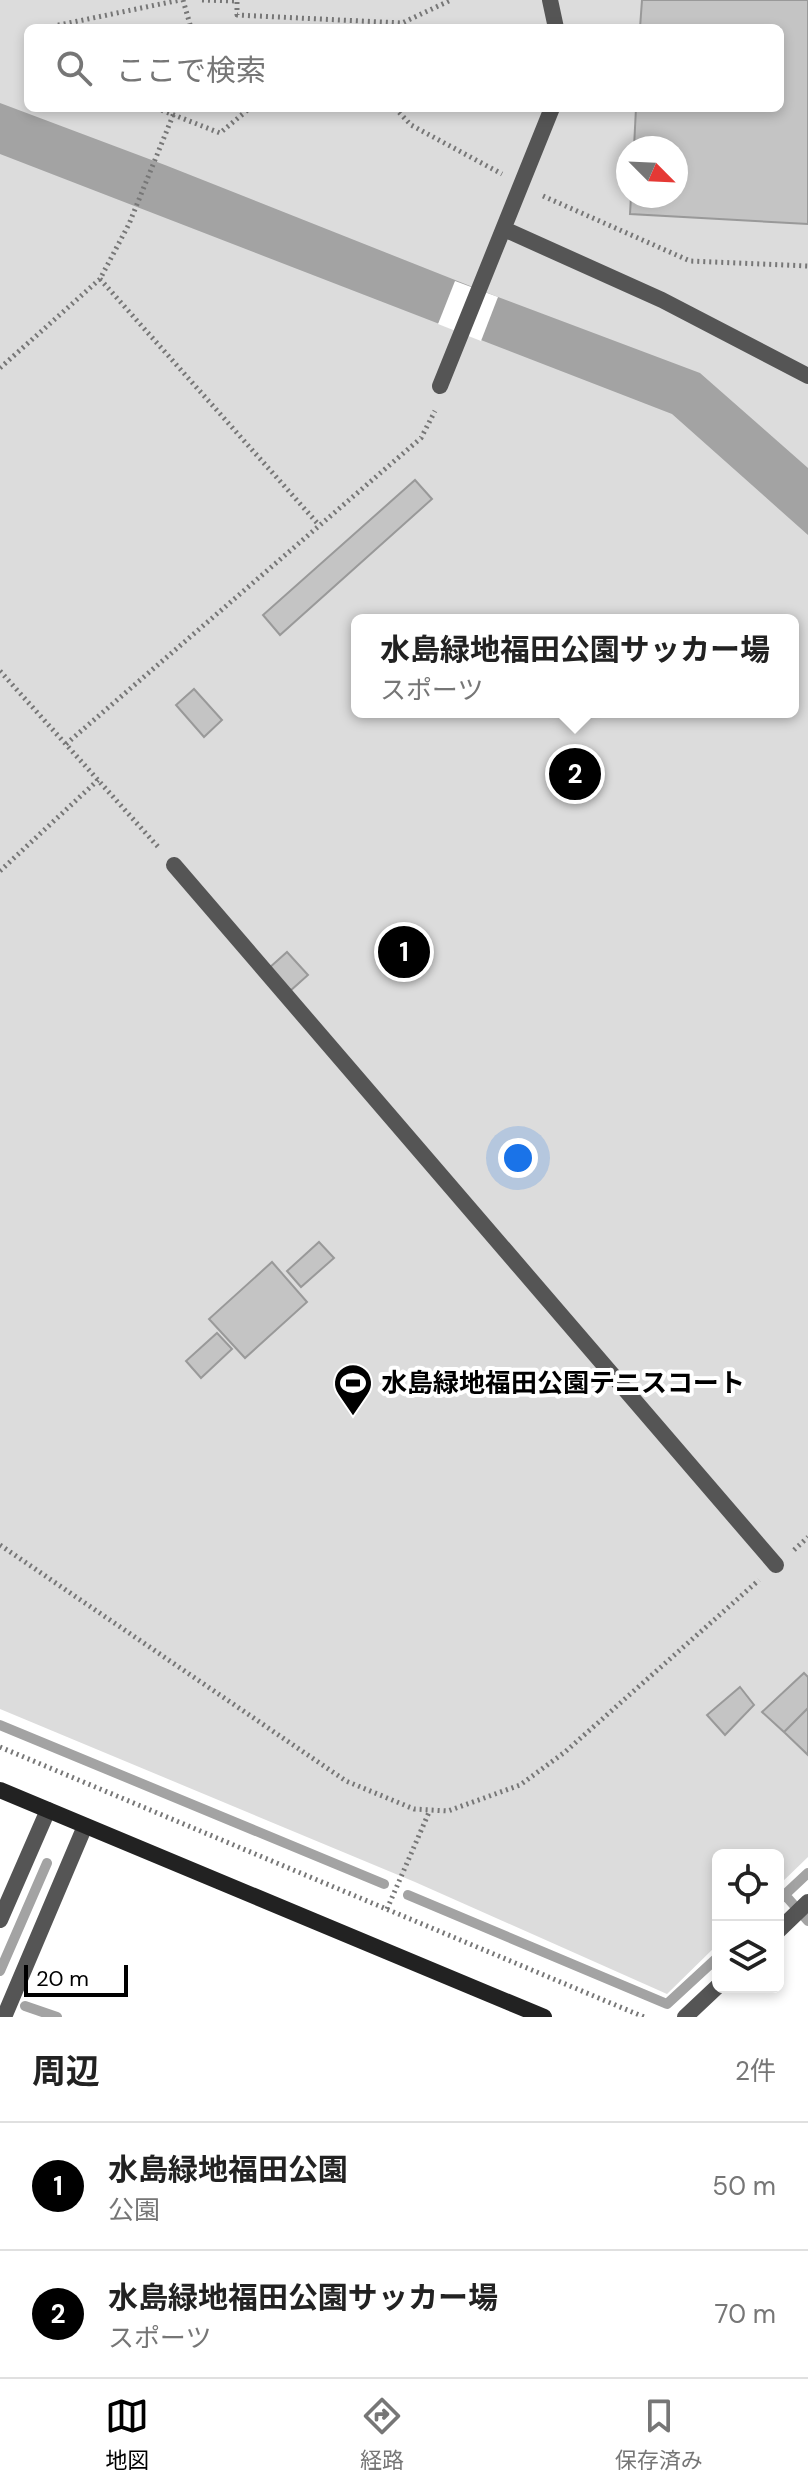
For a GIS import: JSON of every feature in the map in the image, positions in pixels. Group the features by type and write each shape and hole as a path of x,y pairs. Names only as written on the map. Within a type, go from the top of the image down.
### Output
{"street":[{"path":"550,0 555,24"},
{"path":"440,386 550,112"},
{"path":"504,229 662,300 808,376"},
{"path":"174,865 776,1565"},
{"path":"0,1790 544,2017"},
{"path":"0,1920 48,1810"},
{"path":"3,2016 85,1826"},
{"path":"784,1925 804,1906"},
{"path":"685,2017 712,1992"}],"path":[{"path":"64,24 182,0 190,24"},
{"path":"202,0 237,1 237,15 374,24"},
{"path":"408,24 451,0"},
{"path":"0,368 100,279 133,213 175,112"},
{"path":"177,112 220,133 245,112"},
{"path":"399,112 411,125 503,174"},
{"path":"520,187 690,261 808,266"},
{"path":"100,279 319,525"},
{"path":"66,744 421,438 434,413 440,386"},
{"path":"0,671 174,865"},
{"path":"0,871 98,780"},
{"path":"0,1545 346,1781 414,1809 448,1811 520,1785 565,1752 808,1537"},
{"path":"0,1747 644,2017"},
{"path":"387,1909 430,1810"}],"shaded area":[{"path":"0,0 808,0 808,1857 784,1880 784,1849 712,1849 712,1950 667,1994 415,1882 0,1709"},
{"path":"0,103 700,373 808,468 808,535 672,414 0,154"}],"pier":[{"path":"455,281 498,297 481,341 438,324"}],"building":[{"path":"642,0 808,0 808,224 630,214 630,208 688,208 688,136 635,136 636,112 784,112 784,24 640,24"},
{"path":"415,480 432,499 280,635 263,615"},
{"path":"194,689 222,720 204,737 176,705"},
{"path":"287,952 308,975 290,991 269,968"},
{"path":"319,1242 334,1258 301,1287 287,1271"},
{"path":"272,1262 307,1302 245,1358 209,1319"},
{"path":"217,1333 232,1349 201,1378 186,1361"},
{"path":"804,1673 808,1677 808,1708 784,1732 762,1712"},
{"path":"740,1687 754,1705 725,1735 707,1715"},
{"path":"808,1708 808,1755 784,1732"}],"waterway":[{"path":"0,1725 384,1884"},
{"path":"0,1971 47,1863"},
{"path":"784,1895 808,1873"},
{"path":"408,1895 667,2004 712,1963"},
{"path":"785,1895 808,1921"},
{"path":"25,2006 57,2017"}],"place":[{"name":"水島緑地福田公園サッカー場","path":"575,774"},
{"name":"水島緑地福田公園","path":"404,952"},
{"name":"水島緑地福田公園テニスコート","path":"353,1417"}]}
